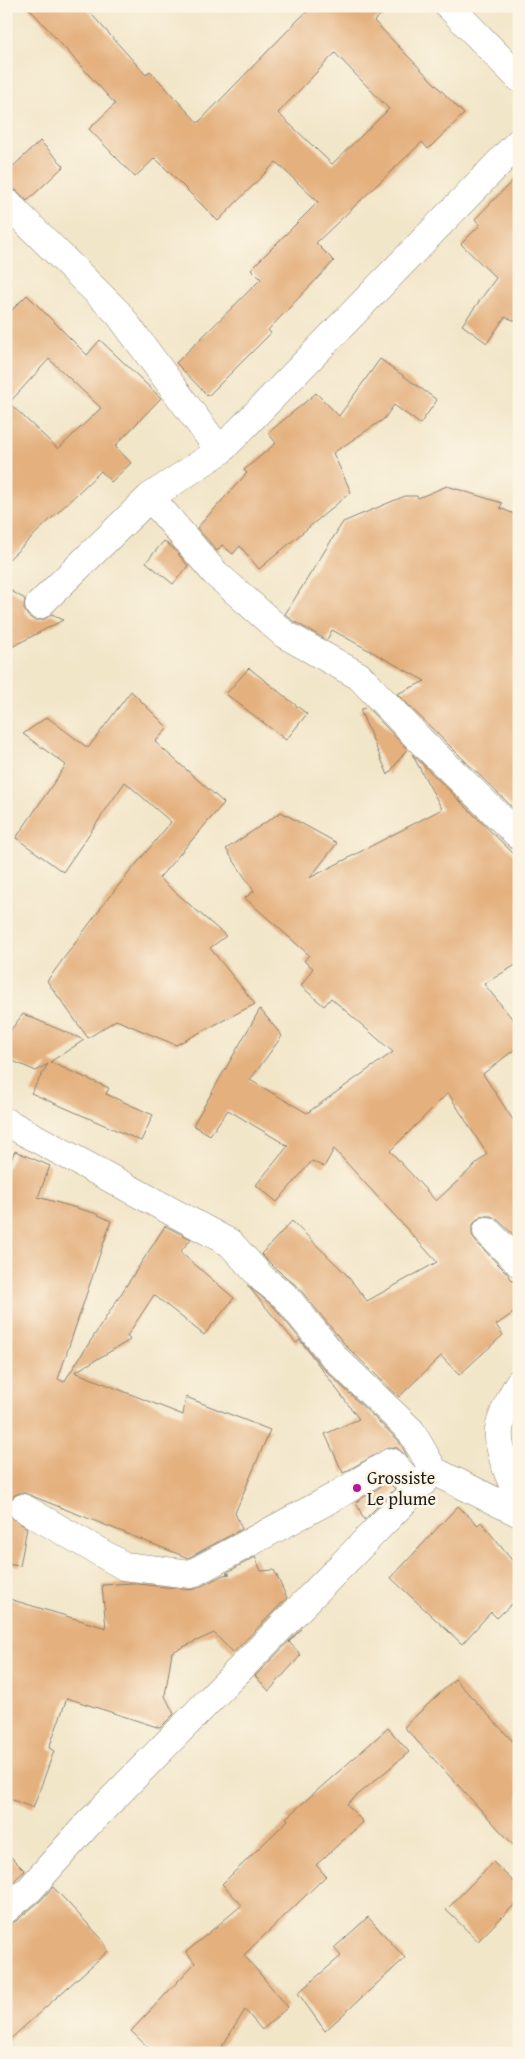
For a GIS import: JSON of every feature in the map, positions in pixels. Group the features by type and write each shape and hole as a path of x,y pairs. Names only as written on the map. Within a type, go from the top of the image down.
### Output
{"street":[{"path":"449,6 519,78"},
{"path":"39,605 150,496 220,451 519,142"},
{"path":"6,202 118,313 220,451"},
{"path":"150,496 215,573 284,634 359,676 420,740 519,836"},
{"path":"6,1122 230,1243 263,1279 286,1297 335,1358 412,1431 425,1480"},
{"path":"487,1231 519,1263"},
{"path":"519,1382 499,1430 504,1464 519,1498"},
{"path":"23,1508 124,1566 191,1574 336,1496 392,1462 425,1480 519,1513"},
{"path":"6,1909 30,1889 86,1826 425,1480"}],"building":[{"path":"27,6 84,6 146,75 150,71 198,123 313,6 391,6 374,21 464,114 428,149 422,142 316,243 334,261 268,330 271,333 208,396 176,363 261,279 251,269 318,202 276,162 218,221 155,158 135,177 89,129 115,104","holes":["335,53 389,109 332,164 278,113"]},
{"path":"40,141 64,166 27,201 17,191 6,187 6,173"},
{"path":"519,174 519,322 505,317 487,343 462,325 496,278 461,244 480,225 475,219"},
{"path":"27,295 87,355 100,340 161,398 115,446 131,463 111,482 101,471 6,562 6,316","holes":["49,359 101,408 58,449 9,403"]},
{"path":"380,359 437,400 420,424 394,405 384,419 333,453 351,492 259,569 240,546 233,554 222,545 217,551 197,528 247,473 244,470 276,443 268,433 316,393 339,416"},
{"path":"447,486 502,503 500,508 519,516 519,808 516,811 397,694 425,681 332,630 327,640 293,621 285,614 343,522 405,496 417,496 418,498"},
{"path":"164,541 174,549 188,566 173,584 146,562"},
{"path":"6,588 25,599 24,609 28,616 34,620 43,620 52,614 63,620 6,650"},
{"path":"249,668 307,714 286,740 226,694"},
{"path":"131,691 168,728 155,742 224,803 159,878 226,936 210,948 255,1004 176,1045 116,1020 88,1038 47,981 100,908 171,822 125,782 63,872 16,838 66,765 23,734 47,717 88,748"},
{"path":"367,707 407,749 388,775 360,710"},
{"path":"412,754 519,859 519,963 484,984 519,1027 519,1046 483,1074 519,1129 519,1240 498,1220 491,1216 483,1216 476,1220 472,1227 472,1235 476,1242 507,1273 519,1290 519,1309 496,1325 503,1335 459,1375 441,1356 399,1397 347,1347 298,1287 261,1254 292,1221 346,1274 367,1301 437,1262 334,1149 324,1167 312,1161 277,1202 256,1185 288,1146 228,1110 210,1135 193,1125 260,1009 282,1036 250,1080 307,1113 393,1052 331,998 324,1006 301,986 313,968 304,961 309,955 245,898 254,891 226,849 281,812 337,843 310,878 442,809","holes":["448,1093 487,1154 436,1201 390,1151"]},
{"path":"23,1014 84,1040 50,1062 109,1088 106,1094 153,1115 141,1141 31,1093 48,1064 36,1071 6,1058 6,1036"},
{"path":"15,1151 50,1166 38,1197 94,1213 111,1221 58,1379 64,1382 165,1226 191,1239 180,1252 234,1298 204,1335 154,1295 127,1336 130,1340 75,1372 183,1415 186,1397 270,1430 235,1513 242,1529 188,1558 22,1492 10,1500 7,1508 10,1516 27,1528 20,1566 6,1564 6,1171"},
{"path":"247,1285 275,1308 324,1369 399,1441 408,1458 397,1448 389,1447 343,1473 325,1434 359,1419 300,1340 296,1343"},
{"path":"388,1482 395,1489 364,1520 356,1502"},
{"path":"458,1506 478,1525 481,1522 519,1569 519,1597 497,1618 491,1612 462,1644 391,1578"},
{"path":"255,1557 261,1571 274,1570 287,1598 233,1653 214,1633 172,1652 165,1696 174,1714 160,1728 67,1698 49,1748 54,1751 33,1808 6,1797 6,1598 106,1628 102,1585 131,1583 190,1590 223,1575 230,1574 226,1573"},
{"path":"301,1629 289,1642 301,1655 269,1691 255,1676"},
{"path":"455,1679 519,1748 519,1851 404,1727"},
{"path":"388,1728 409,1752 347,1804 363,1822 316,1865 326,1876 244,1955 288,2007 262,2030 245,2010 218,2053 154,2053 131,2031 195,1963 186,1952 242,1905 222,1884 288,1820 286,1818"},
{"path":"6,1852 25,1871 6,1888"},
{"path":"493,1862 519,1887 519,1900 478,1941 446,1910"},
{"path":"53,1887 102,1939 108,1951 6,2043 6,1924 16,1921 40,1901"},
{"path":"368,1917 405,1958 325,2031 298,1993 341,1956 334,1948"}],"place":[{"name":"Grossiste Le plume","path":"357,1488"}]}
